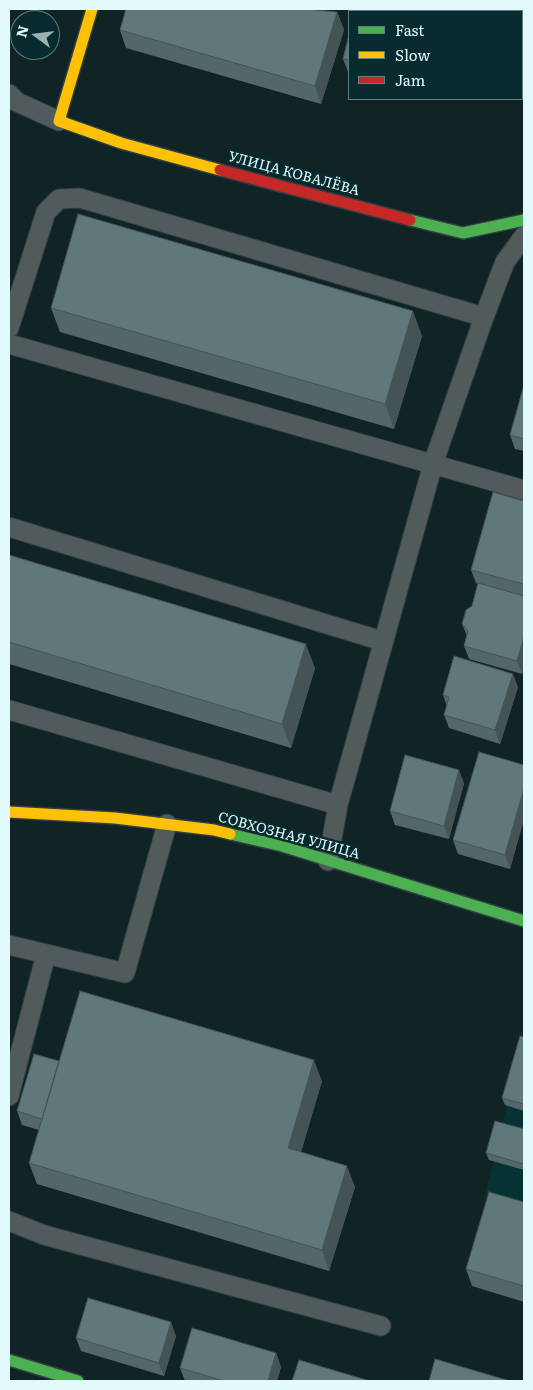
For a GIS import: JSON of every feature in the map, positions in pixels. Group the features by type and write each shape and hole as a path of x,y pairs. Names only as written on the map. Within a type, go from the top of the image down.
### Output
{"street":[{"path":"59,122 92,9"},
{"name":"УЛИЦА КОВАЛЁВА","path":"59,122 121,143 395,217 463,233 524,220"},
{"name":"СОВХОЗНАЯ УЛИЦА","path":"11,811 115,818 214,830 282,846 524,922"},
{"path":"9,1360 78,1381"}],"lane":[{"path":"9,94 17,102 59,122"},
{"path":"9,328 46,212 59,199 80,198 484,317"},
{"path":"328,861 338,805 433,464 505,262 524,236"},
{"path":"9,344 524,490"},
{"path":"9,527 382,642"},
{"path":"9,710 338,805"},
{"path":"9,945 125,973 167,824"},
{"path":"9,1096 15,1049 46,954"},
{"path":"9,1221 44,1235 380,1326"}],"shaded area":[{"path":"524,1036 524,1210 484,1198"}],"building":[{"path":"126,9 305,9 337,12 315,86 120,30"},
{"path":"356,9 418,9 418,10"},
{"path":"348,39 348,60 343,59"},
{"path":"78,214 413,311 385,404 51,308"},
{"path":"524,385 524,439 510,435"},
{"path":"493,492 524,501 524,584 471,570"},
{"path":"9,555 306,644 282,724 9,642"},
{"path":"478,583 524,596 524,636 517,661 464,646 468,631 462,624 466,610 472,606"},
{"path":"454,656 513,674 495,730 444,715 449,697 443,695"},
{"path":"479,752 524,765 524,788 505,855 453,840"},
{"path":"405,755 459,770 444,826 390,811"},
{"path":"80,991 314,1060 288,1148 347,1166 322,1250 29,1163"},
{"path":"520,1036 524,1037 524,1104 502,1098"},
{"path":"34,1054 59,1061 42,1119 17,1111"},
{"path":"495,1121 524,1129 524,1164 486,1153"},
{"path":"489,1192 524,1202 524,1286 466,1269"},
{"path":"88,1298 171,1322 159,1363 76,1338"},
{"path":"192,1328 276,1353 268,1381 224,1381 180,1368"},
{"path":"435,1359 510,1381 429,1381"},
{"path":"299,1360 370,1381 292,1381"}],"traffic: fast":[{"path":"410,220 463,233 524,220"},
{"path":"230,834 282,846 524,921"},
{"path":"9,1360 78,1381"}],"traffic: slow":[{"path":"92,9 59,121 121,143 220,170"},
{"path":"9,812 115,818 214,830 230,834"}],"traffic: jam":[{"path":"220,170 410,220"}]}
